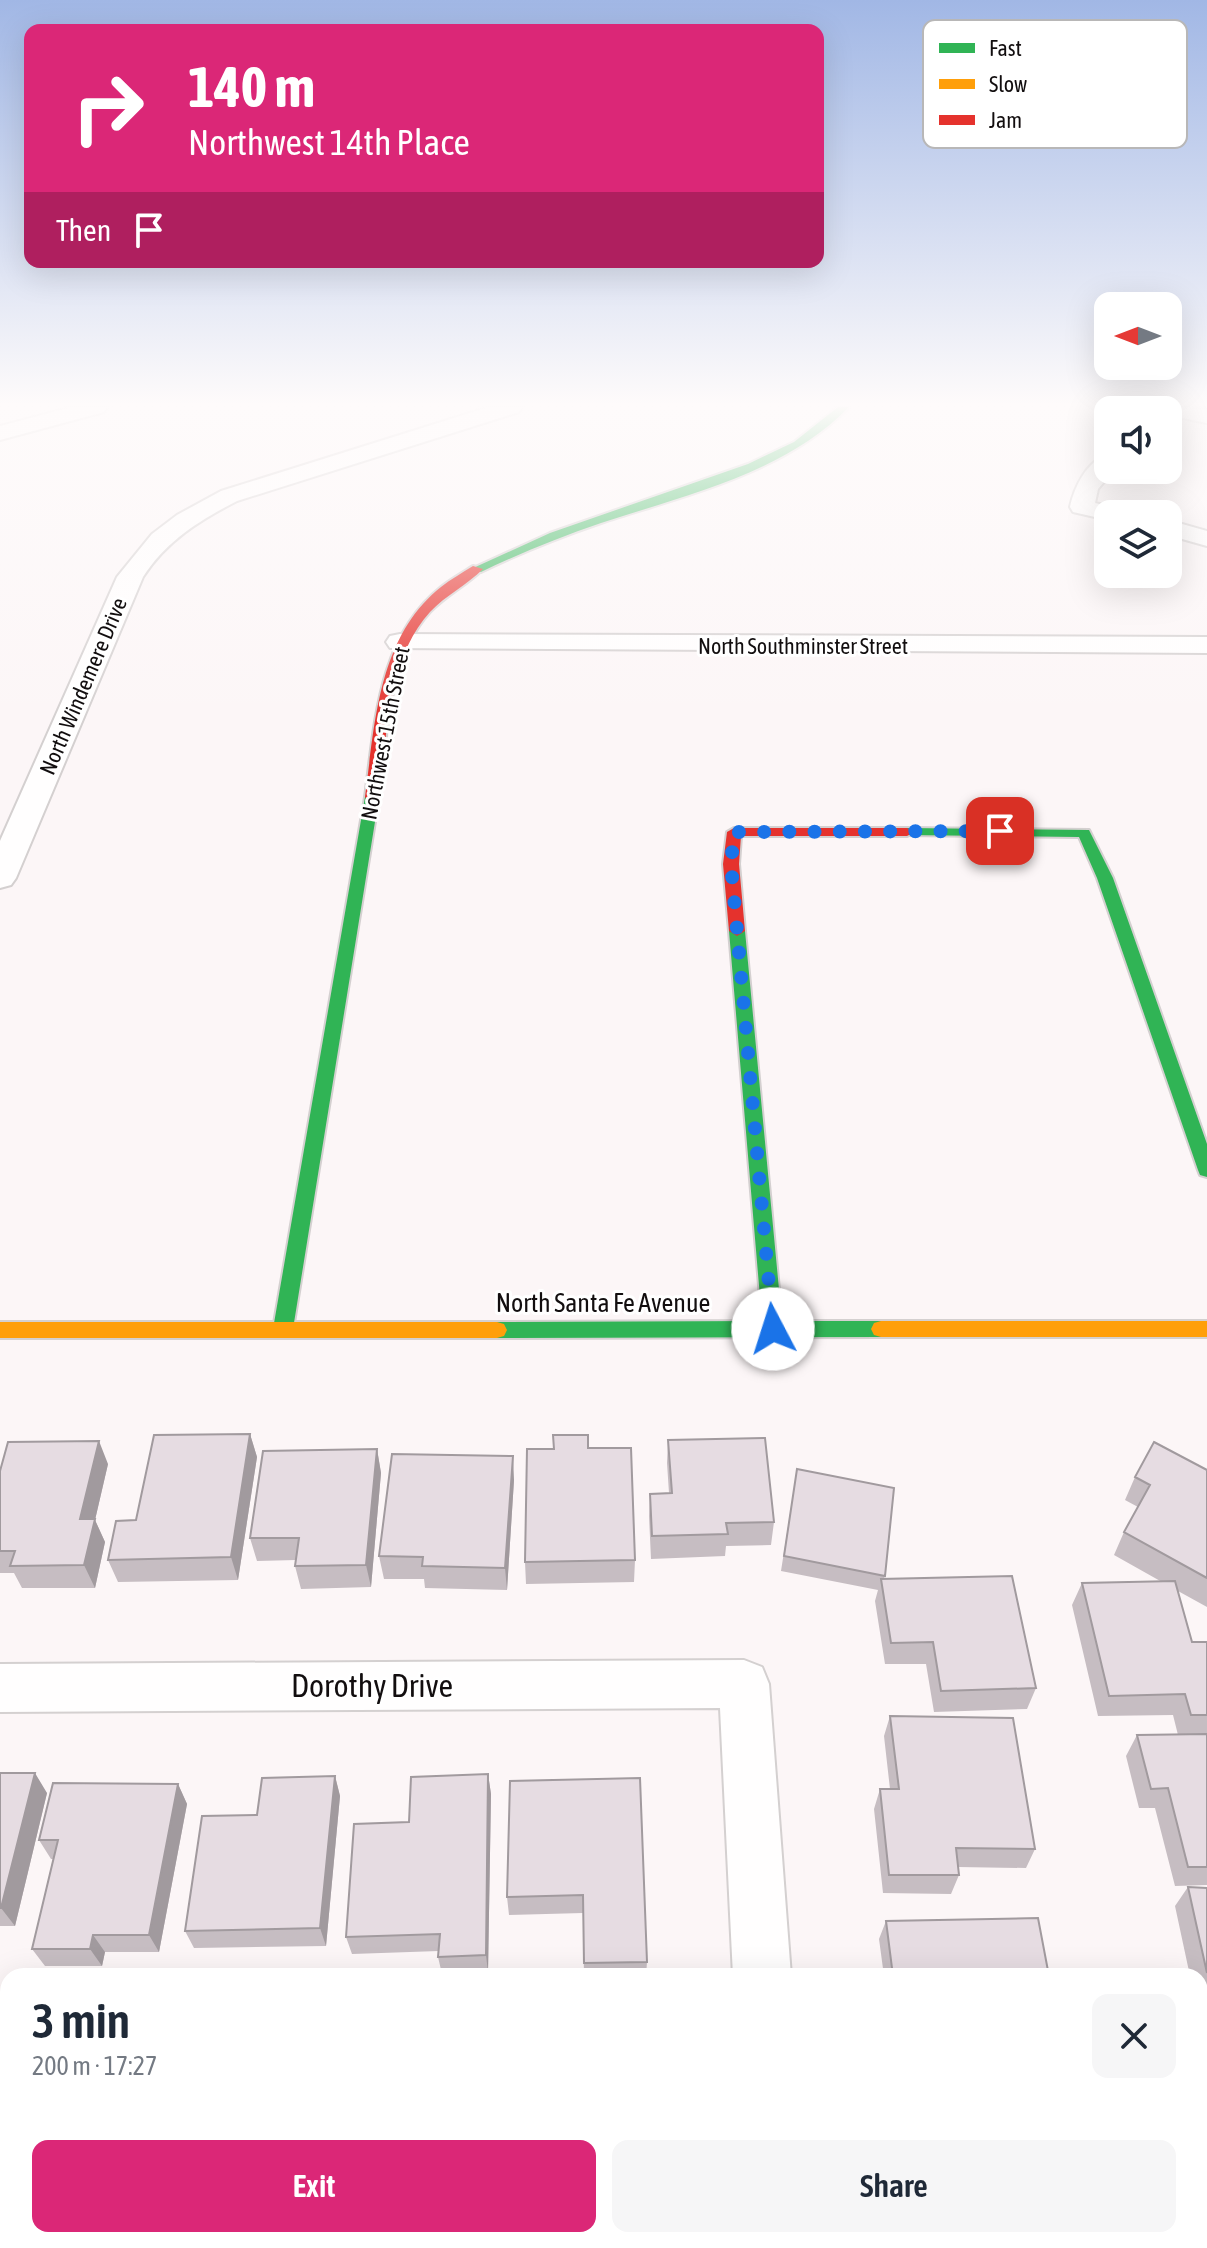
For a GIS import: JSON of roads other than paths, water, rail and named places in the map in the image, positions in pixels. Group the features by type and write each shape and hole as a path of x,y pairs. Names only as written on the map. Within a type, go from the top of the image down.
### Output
{"street":[{"name":"North Windemere Drive","path":"0,878 130,577 152,545 198,512"},
{"name":"Northwest 15th Street","path":"283,1329 400,642 420,610 437,592 482,564 626,512"},
{"path":"1182,531 1207,539"},
{"name":"North Southminster Street","path":"400,642 1207,645"},
{"path":"773,1329 731,864 734,832 1084,833 1105,878 1207,1170"},
{"name":"North Santa Fe Avenue","path":"0,1330 1207,1329"},
{"name":"Dorothy Drive","path":"0,1688 744,1684 762,1968"}]}
